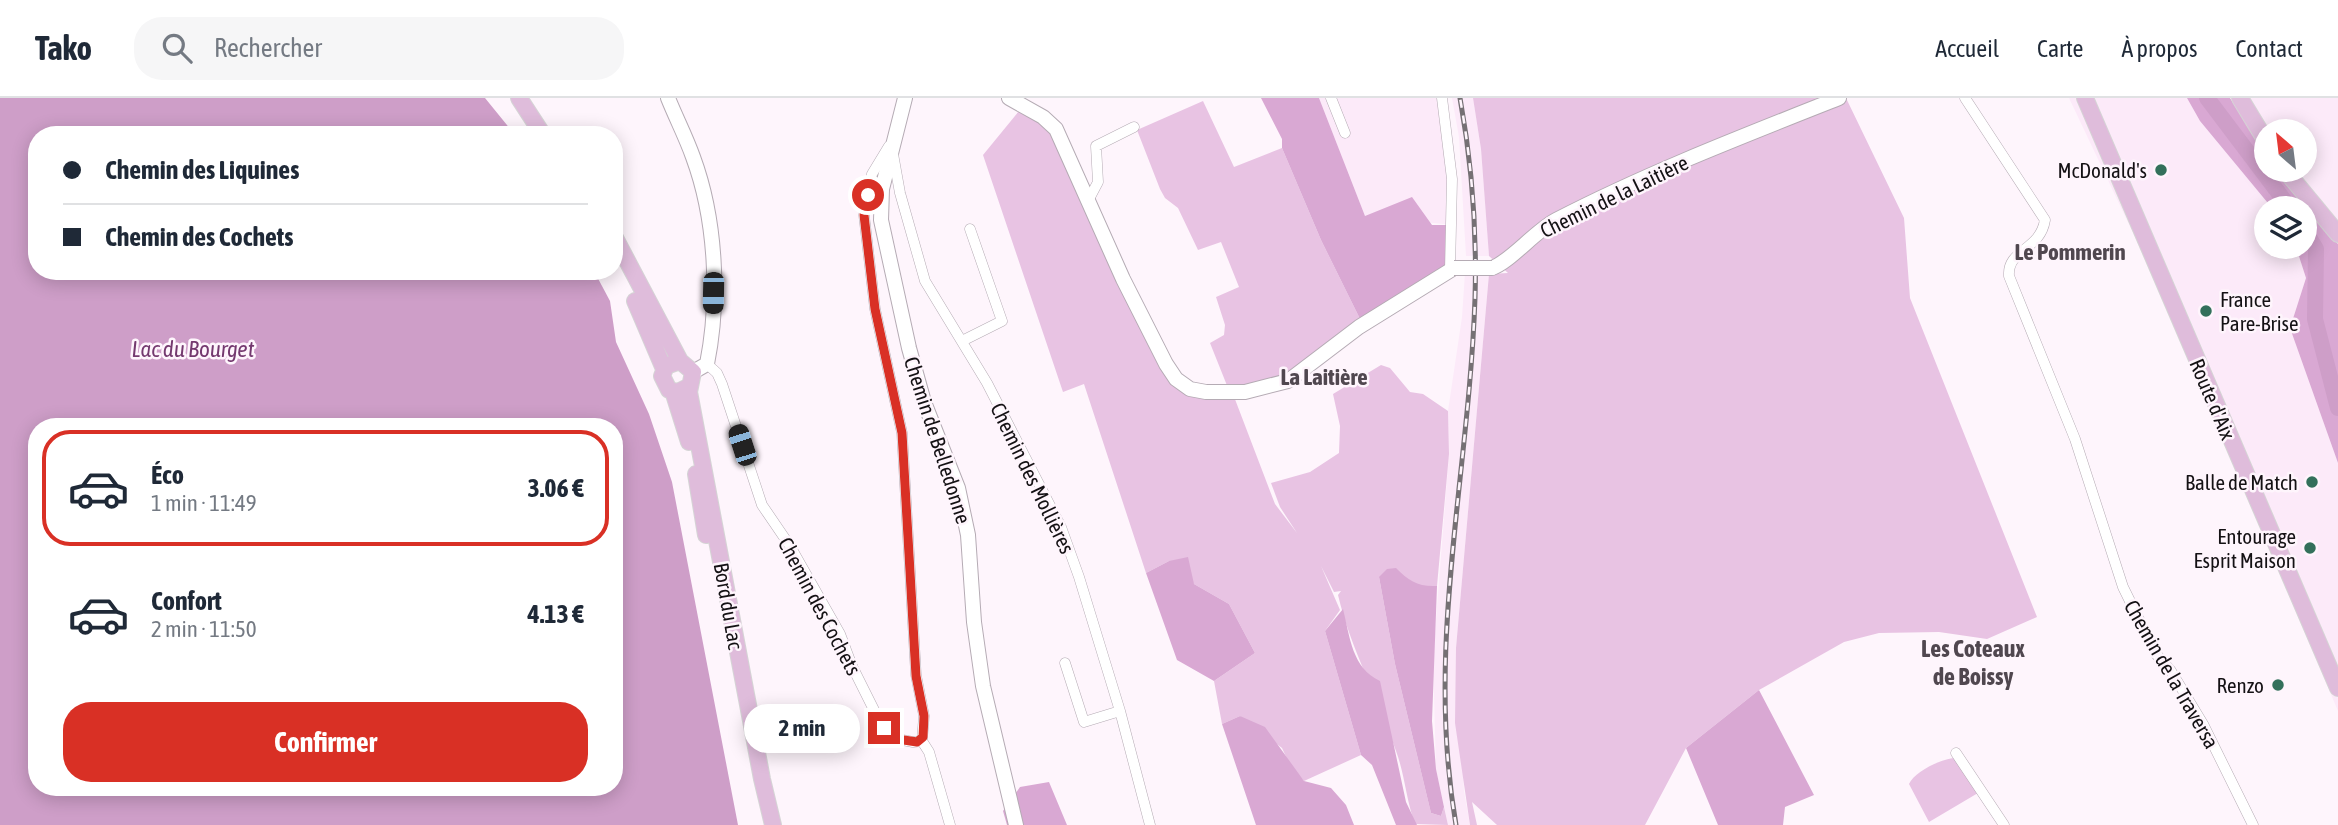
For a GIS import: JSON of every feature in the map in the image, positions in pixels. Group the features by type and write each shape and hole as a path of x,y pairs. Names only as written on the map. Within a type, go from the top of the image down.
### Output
{"main road":[{"path":"519,98 537,126"},
{"path":"531,98 549,126"},
{"path":"668,98 694,158 704,193 713,270 712,341 697,374 673,391"},
{"name":"Chemin de Belledonne","path":"905,98 891,144 882,189 881,219 886,251 924,402 958,488 968,535 974,622 983,686 1016,825"},
{"path":"1009,98 1043,117 1056,130 1087,201 1172,375 1182,385 1197,391 1245,392 1288,381 1363,324 1452,270"},
{"name":"Chemin de la Laitière","path":"1452,270 1492,268 1502,264 1545,226 1656,171 1839,98"},
{"name":"Route d'Aix","path":"2075,98 2122,187"},
{"name":"Route d'Aix","path":"2085,98 2338,688"},
{"path":"2240,98 2254,121"},
{"path":"2295,182 2338,234"},
{"path":"623,253 680,361 697,374"},
{"path":"623,277 657,345 664,369 671,362 680,361"},
{"name":"Bord du Lac","path":"664,369 663,382 673,391 692,453 720,617 762,825"},
{"name":"Bord du Lac","path":"697,374 734,635 773,825"}],"street":[{"path":"1331,98 1345,134"},
{"path":"1442,98 1452,179 1452,270"},
{"name":"Chemin de la Traversa","path":"1965,98 2045,220 2038,239 2012,258 2008,265 2009,276 2075,439 2123,587 2156,654 2171,671 2203,724 2253,825"},
{"path":"1087,201 1098,182 1096,146 1134,127"},
{"name":"Chemin des Mollières","path":"891,144 900,193 925,281 962,341 1061,527 1080,577 1120,710 1150,825"},
{"path":"891,144 872,174 864,215 875,309 902,433 916,676 925,723 922,741 928,748 950,825"},
{"path":"962,341 1002,321 970,229"},
{"name":"Chemin des Cochets","path":"697,374 717,373 764,510 790,546 837,628 880,722 897,739 922,741"},
{"path":"1065,663 1084,722 1120,710"},
{"path":"1956,753 2004,825"}],"shaded area":[{"path":"1261,98 1319,98 1365,216 1412,197 1432,225 1453,225 1450,270 1363,325 1321,240 1282,148 1282,139"},
{"path":"1319,98 1441,98 1453,225 1365,216"},
{"path":"1452,98 1473,98 1481,149 1489,256 1466,256 1459,137"},
{"path":"1473,98 1846,98 1904,218 1910,298 2037,617 1987,639 1939,632 1879,633 1844,642 1759,690 1686,748 1645,825 1497,825 1472,802 1477,825 1470,825 1455,723 1456,648 1489,274 1508,273 1489,256 1481,149"},
{"path":"2069,98 2187,98 2200,121 2262,196 2254,196 2254,259 2300,259 2306,278 2290,328 2338,463 2338,711 2152,273"},
{"path":"2187,98 2230,98 2254,136 2254,182 2285,182 2296,196 2262,196 2200,121"},
{"path":"2230,98 2338,98 2338,244 2317,222 2317,196 2294,196 2284,182 2317,182 2317,119 2254,119 2254,136"},
{"path":"1203,101 1234,167 1282,148 1321,240 1363,325 1310,367 1233,394 1275,504 1297,533 1280,507 1271,483 1310,472 1339,453 1340,426 1333,394 1381,365 1390,368 1410,392 1423,394 1448,411 1449,454 1437,586 1424,587 1379,577 1395,664 1431,813 1441,816 1444,807 1448,825 1415,824 1396,751 1343,615 1338,595 1341,591 1334,592 1321,566 1340,610 1325,631 1361,755 1304,781 1290,765 1282,748 1240,716 1222,724 1214,681 1255,653 1229,604 1194,584 1169,561 1146,573 1084,384 1063,392 983,155 1023,106 1050,123 1173,381 1228,388 1210,343 1224,335 1225,325 1216,297 1239,287 1221,242 1198,250 1178,208 1165,198 1160,189 1137,130"},
{"path":"2317,221 2338,244 2338,463 2290,328 2306,278 2300,259 2317,259"},
{"path":"1465,273 1489,274 1456,648 1464,791 1470,825 1448,825 1436,769 1433,658 1449,454 1448,411 1462,317"},
{"path":"1188,557 1194,584 1229,604 1255,653 1214,681 1177,660 1146,573 1169,561"},
{"path":"1396,568 1414,582 1437,586 1432,721 1436,769 1444,807 1441,816 1431,813 1395,664 1379,577 1387,569"},
{"path":"1343,609 1350,641 1358,660 1363,668 1380,681 1406,802 1417,825 1396,825 1372,765 1361,755 1325,631"},
{"path":"1759,690 1814,795 1785,807 1783,825 1718,825 1686,748"},
{"path":"1240,716 1265,727 1304,781 1331,788 1346,805 1354,825 1256,825 1222,724"},
{"path":"1954,758 1978,793 1929,822 1909,784 1928,767"},
{"path":"1049,782 1067,825 1007,825 1003,811 1020,787"}],"water":[{"name":"Lac du Bourget","path":"0,98 485,98 508,126 28,126 28,280 599,280 610,301 616,342 649,414 672,482 738,825 0,825"}],"waterway":[{"path":"2207,98 2281,196"},
{"path":"2316,259 2315,319 2338,408"}],"railway":[{"path":"1456,825 1448,758 1445,692 1447,627 1475,298 1471,173 1460,98"}],"place":[{"name":"McDonald's","path":"2161,170"},
{"name":"France Pare-Brise","path":"2206,311"},
{"name":"Balle de Match","path":"2312,482"},
{"name":"Entourage Esprit Maison","path":"2310,548"},
{"name":"Renzo","path":"2278,685"}],"district":[{"name":"Le Pommerin","path":"2070,252"},
{"name":"La Laitière","path":"1324,377"},
{"name":"Les Coteaux de Boissy","path":"1973,662"}],"route":[{"path":"868,195 864,215 875,309 902,433 916,676 925,723 922,741 917,742 897,739 884,728"}]}
